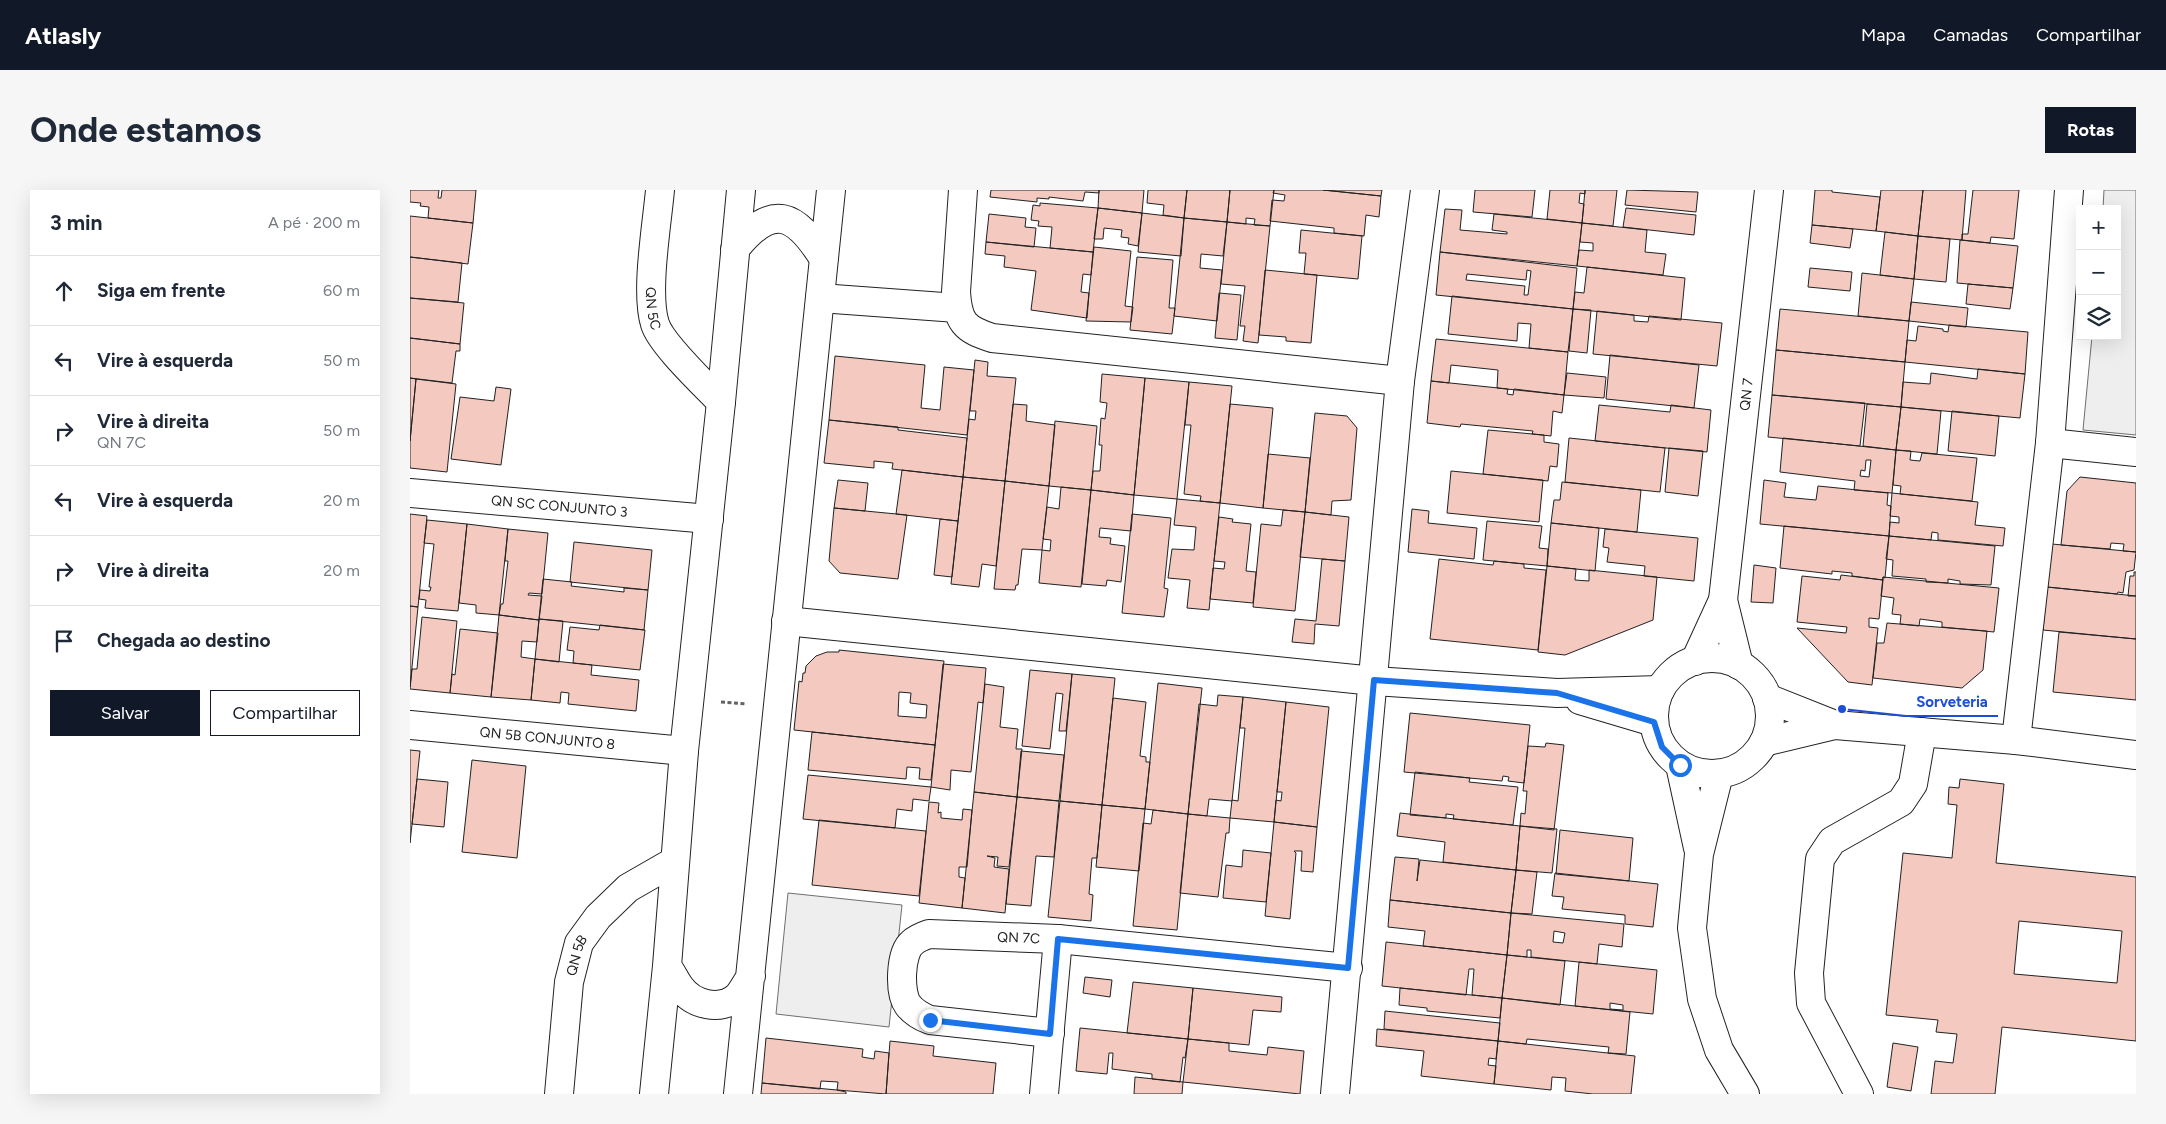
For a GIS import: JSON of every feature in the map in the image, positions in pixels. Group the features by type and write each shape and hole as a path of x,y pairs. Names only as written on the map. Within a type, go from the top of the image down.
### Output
{"street":[{"name":"QN 5C","path":"660,190 652,279 655,324 666,343 721,402"},
{"path":"654,1094 668,966 684,750 721,402 741,190"},
{"path":"738,1094 831,190"},
{"path":"963,190 956,292 957,308 963,321 973,332 992,338 1400,381"},
{"path":"1335,1094 1348,968 1400,381 1424,190"},
{"name":"QN 7","path":"1695,661 1723,600 1769,190"},
{"path":"2016,740 2050,443 2069,190"},
{"path":"735,249 750,231 764,221 779,219 794,223 810,238 824,259"},
{"path":"820,298 957,308"},
{"path":"2050,443 2136,452"},
{"name":"QN SC CONJUNTO 3","path":"410,493 709,519"},
{"name":"QN 7","path":"1723,600 1739,665"},
{"path":"786,621 1374,680 1557,693 1660,690"},
{"path":"1724,660 1739,665 1756,679 1767,698 1770,721 1764,742 1756,754 1745,764 1733,771 1719,774 1699,773 1680,765 1662,747 1654,722 1660,690 1675,672 1695,661 1724,660"},
{"path":"1557,693 1654,722"},
{"path":"1767,698 1835,725 2016,740 2136,755"},
{"name":"QN 5B CONJUNTO 8","path":"410,725 684,750"},
{"path":"1764,742 1835,725"},
{"path":"1859,1094 1811,1003 1809,973 1820,859 1832,842 1901,802 1913,784 1922,732"},
{"path":"1680,765 1699,854"},
{"path":"1719,774 1699,854 1692,928 1702,998 1719,1050 1745,1094"},
{"name":"QN 5B","path":"559,1094 569,982 579,943 598,917 628,888 675,861"},
{"name":"QN 7C","path":"1050,1034 930,1020 917,1015 907,1004 902,987 904,957 911,943 929,934 1058,939 1348,968"},
{"path":"1044,1094 1058,939"},
{"path":"668,966 681,988 696,1000 710,1006 725,1005 738,995 751,976"}],"path":[{"path":"690,699 778,707"}],"shaded area":[{"path":"2104,190 2136,190 2136,435 2083,430 2092,340 2121,340 2121,205 2103,205"},
{"path":"788,893 902,905 889,1027 776,1014"}],"building":[{"path":"410,190 439,190 438,198 441,198 442,190 476,190 473,223 428,218 429,207 420,206 421,203 410,202"},
{"path":"991,190 1099,190 1099,193 1085,192 1083,201 1049,197 1049,199 1037,198 1037,202 990,197"},
{"path":"1099,190 1144,190 1142,213 1098,208"},
{"path":"1148,190 1187,190 1184,218 1163,215 1164,205 1147,203"},
{"path":"1187,190 1230,190 1227,222 1184,218"},
{"path":"1230,190 1274,190 1270,226 1254,225 1255,219 1246,218 1246,224 1227,222"},
{"path":"1274,190 1323,190 1381,196 1379,217 1366,215 1364,236 1334,233 1334,228 1270,221 1272,200 1284,201 1285,195 1273,193"},
{"path":"1323,190 1382,190 1381,196"},
{"path":"1475,190 1535,190 1532,217 1473,212"},
{"path":"1550,190 1585,190 1585,194 1580,193 1579,203 1584,204 1582,223 1547,219"},
{"path":"1585,190 1617,190 1613,226 1582,223"},
{"path":"1627,190 1698,192 1696,212 1625,205"},
{"path":"1815,190 1832,190 1832,192 1880,197 1876,231 1812,225"},
{"path":"1881,190 1923,190 1918,236 1876,231"},
{"path":"1923,190 1966,190 1962,240 1918,236"},
{"path":"1973,190 2019,190 2014,239 1991,237 1990,243 1962,240 1962,234 1968,234"},
{"path":"1040,203 1098,208 1093,252 1050,248 1052,227 1038,226 1039,221 1031,220 1033,205 1040,206"},
{"path":"1098,208 1142,213 1138,246 1128,244 1129,238 1121,237 1122,230 1104,228 1103,239 1094,239"},
{"path":"1626,208 1696,215 1694,235 1623,227"},
{"path":"1445,209 1462,210 1460,230 1507,234 1507,232 1492,230 1494,214 1582,223 1577,266 1440,252"},
{"path":"1142,213 1184,218 1181,256 1138,252"},
{"path":"989,214 1026,218 1025,227 1036,228 1034,247 986,242"},
{"path":"410,216 473,223 468,264 410,257"},
{"path":"1184,218 1227,222 1223,256 1201,254 1200,268 1222,270 1217,321 1174,316"},
{"path":"1227,222 1270,226 1258,343 1243,341 1245,326 1240,326 1245,286 1221,284"},
{"path":"1582,223 1647,230 1645,252 1666,254 1663,275 1577,266 1579,250 1593,251 1593,243 1580,242"},
{"path":"1812,225 1853,229 1850,248 1810,243"},
{"path":"1301,230 1362,236 1358,279 1304,274 1306,253 1299,253"},
{"path":"1885,232 1918,236 1914,279 1880,275"},
{"path":"1918,236 1950,239 1946,282 1914,279"},
{"path":"1960,240 2018,246 2013,288 1957,283"},
{"path":"986,242 1093,252 1091,275 1083,274 1081,292 1089,293 1087,318 1031,310 1036,271 1004,267 1005,256 985,254"},
{"path":"1094,247 1131,251 1125,306 1133,307 1131,322 1086,321"},
{"path":"1440,252 1577,268 1573,309 1436,295","holes":["1527,270 1531,271 1528,295 1524,295 1525,286 1466,280 1467,274 1526,280"]},
{"path":"410,257 462,263 458,302 410,298"},
{"path":"1137,257 1173,260 1169,308 1175,308 1172,334 1130,330"},
{"path":"1587,267 1685,278 1681,320 1573,309 1575,292 1584,293"},
{"path":"1810,268 1852,272 1850,291 1808,287"},
{"path":"1265,270 1317,275 1311,343 1286,341 1286,337 1259,335"},
{"path":"1862,273 1914,279 1909,321 1858,316"},
{"path":"1968,284 2013,288 2010,309 1966,304"},
{"path":"1219,293 1241,295 1237,340 1215,338"},
{"path":"1452,296 1573,309 1568,352 1529,348 1531,324 1518,323 1517,341 1448,334"},
{"path":"410,298 464,303 460,344 410,338"},
{"path":"1911,302 1968,308 1966,327 1909,321"},
{"path":"1573,309 1591,310 1587,353 1569,351"},
{"path":"1780,309 1909,321 1905,362 1776,350"},
{"path":"1597,311 1634,315 1634,321 1648,322 1649,316 1722,323 1717,366 1593,354"},
{"path":"1949,325 2028,332 2025,374 1905,362 1907,340 1916,341 1918,326 1943,329 1943,331 1948,332"},
{"path":"410,338 460,344 460,351 456,351 452,383 410,378"},
{"path":"1436,339 1568,352 1564,395 1497,388 1498,370 1451,365 1449,383 1431,381"},
{"path":"1776,350 1905,362 1901,407 1772,395"},
{"path":"1610,355 1699,365 1694,408 1606,399"},
{"path":"835,356 925,365 921,408 940,410 944,367 974,370 967,435 829,420"},
{"path":"975,360 988,362 987,376 1016,378 1005,481 963,477 969,419 975,420 976,411 970,411"},
{"path":"1978,369 2025,374 2020,418 1901,407 1903,382 1930,384 1931,373 1977,379"},
{"path":"1567,373 1606,377 1604,398 1564,395"},
{"path":"1102,374 1145,378 1134,495 1091,490 1093,471 1100,471 1102,445 1099,445 1101,418 1105,419 1107,403 1100,402"},
{"path":"410,378 416,379 410,441"},
{"path":"1145,378 1189,382 1177,499 1134,495"},
{"path":"416,379 456,384 447,472 410,468 410,441"},
{"path":"1431,381 1508,389 1507,394 1513,395 1514,389 1564,395 1562,413 1553,411 1551,436 1532,434 1533,431 1461,424 1460,427 1427,423"},
{"path":"1189,382 1232,386 1220,503 1200,501 1201,496 1184,494 1191,425 1185,425"},
{"path":"496,387 511,389 501,465 451,459 460,397 494,401"},
{"path":"1772,395 1865,403 1860,446 1768,437"},
{"path":"1013,404 1027,405 1026,421 1055,425 1049,486 1005,481"},
{"path":"1230,404 1273,408 1263,508 1220,503"},
{"path":"1867,404 1901,407 1896,450 1863,446"},
{"path":"1599,405 1670,412 1671,405 1711,410 1707,452 1595,441"},
{"path":"1901,407 1941,411 1937,454 1896,450"},
{"path":"1952,411 1999,416 1995,456 1948,451"},
{"path":"1315,413 1347,416 1357,428 1351,500 1332,501 1331,515 1305,512"},
{"path":"829,420 898,427 898,430 967,438 963,477 892,469 893,463 874,461 874,468 824,463"},
{"path":"1055,421 1097,426 1091,490 1049,486"},
{"path":"1488,430 1544,435 1544,442 1559,444 1557,467 1550,466 1548,481 1483,474"},
{"path":"1569,438 1665,448 1660,492 1565,482"},
{"path":"1783,438 1896,450 1892,493 1854,490 1855,481 1780,472","holes":["1866,460 1871,460 1869,477 1860,476 1861,470 1865,471"]},
{"path":"1669,448 1703,451 1698,496 1665,492"},
{"path":"1896,450 1911,451 1910,460 1920,461 1922,453 1977,458 1972,501 1900,494 1901,486 1893,485"},
{"path":"1268,454 1310,458 1305,512 1263,508"},
{"path":"902,470 963,477 958,521 896,514"},
{"path":"1451,471 1543,480 1539,522 1447,513"},
{"path":"963,477 1005,481 996,566 982,564 979,587 951,584"},
{"path":"2080,477 2136,483 2136,552 2123,551 2124,544 2111,543 2110,549 2061,545 2067,491"},
{"path":"838,480 868,483 865,511 834,508"},
{"path":"1764,480 1786,483 1784,497 1816,500 1818,486 1888,493 1887,505 1891,506 1889,536 1760,524"},
{"path":"1005,481 1049,486 1042,550 1022,549 1018,585 1016,585 1015,590 994,589"},
{"path":"1562,482 1641,490 1637,532 1551,523 1554,500 1560,500"},
{"path":"1061,487 1091,490 1081,587 1039,583 1042,550 1050,551 1051,540 1043,539 1047,507 1059,509"},
{"path":"1091,490 1134,495 1131,531 1100,528 1099,537 1111,538 1110,544 1125,546 1121,582 1107,580 1106,586 1082,584"},
{"path":"1892,493 1978,502 1975,525 2005,528 2003,546 1938,540 1938,533 1932,532 1931,540 1889,536 1890,522 1899,523 1899,517 1890,516"},
{"path":"1177,499 1220,503 1209,610 1187,608 1190,580 1168,578 1172,549 1194,550 1196,527 1174,525"},
{"path":"834,508 907,515 898,579 840,573 829,561"},
{"path":"1412,509 1429,511 1428,523 1477,528 1474,559 1408,552"},
{"path":"1283,510 1305,512 1295,611 1253,607 1261,524 1281,526"},
{"path":"1305,512 1349,517 1345,561 1300,557"},
{"path":"410,514 427,516 418,607 410,606"},
{"path":"1132,514 1171,518 1164,588 1168,589 1164,617 1122,613"},
{"path":"1219,517 1233,519 1232,522 1251,524 1246,571 1256,572 1253,603 1210,599 1213,568 1224,569 1225,562 1214,561"},
{"path":"940,519 958,521 952,577 934,575"},
{"path":"427,520 467,524 458,611 425,608 426,600 419,599 420,590 430,591 431,587 429,587 434,544 424,543"},
{"path":"1487,521 1542,526 1539,548 1548,549 1547,566 1483,560"},
{"path":"1551,523 1599,528 1595,571 1547,566"},
{"path":"467,524 508,529 499,615 476,613 476,605 459,603"},
{"path":"1784,526 1889,536 1885,578 1883,577 1883,580 1852,576 1852,573 1832,571 1832,574 1780,568"},
{"path":"508,529 548,533 542,594 529,593 528,595 542,596 539,620 499,615 501,604 503,604 508,561 505,561"},
{"path":"1605,529 1698,538 1694,581 1644,576 1645,566 1607,562 1609,548 1603,547"},
{"path":"1889,536 1995,546 1991,585 1960,584 1960,581 1948,579 1948,583 1926,582 1926,579 1892,576 1893,560 1886,559"},
{"path":"574,542 652,550 648,590 570,582"},
{"path":"2052,544 2136,552 2134,570 2126,572 2123,593 2047,587"},
{"path":"1322,559 1345,561 1339,626 1315,624 1314,644 1292,642 1295,619 1316,621"},
{"path":"1439,559 1493,565 1494,561 1524,564 1524,568 1546,570 1538,650 1430,639"},
{"path":"1754,565 1776,568 1773,603 1751,602"},
{"path":"1547,566 1576,569 1575,580 1589,581 1589,570 1657,577 1653,620 1565,655 1538,652"},
{"path":"2134,572 2136,572 2136,596 2128,596 2130,576 2134,576"},
{"path":"1841,575 1883,580 1879,619 1869,618 1869,627 1878,628 1872,685 1848,682 1797,628 1846,633 1847,627 1797,622 1802,576 1840,580"},
{"path":"1883,577 1999,588 1994,632 1942,627 1942,622 1920,619 1919,626 1900,624 1901,615 1892,614 1894,598 1881,596"},
{"path":"543,579 572,582 571,586 624,592 624,588 648,590 644,630 539,619"},
{"path":"2047,587 2136,596 2136,639 2043,630"},
{"path":"410,606 418,607 410,687"},
{"path":"499,615 539,620 537,642 522,641 521,657 535,659 531,700 491,697"},
{"path":"422,617 457,621 450,693 410,689 412,669 417,669"},
{"path":"539,619 563,621 559,662 535,659"},
{"path":"1887,623 1987,631 1983,670 1962,688 1873,678 1877,643 1884,643"},
{"path":"600,625 645,630 640,670 573,663 574,651 567,650 570,627 599,630"},
{"path":"460,629 498,633 491,697 450,693 452,674 455,675"},
{"path":"2059,632 2136,639 2136,700 2053,692"},
{"path":"839,650 944,661 935,745 794,730 799,681 802,682 806,666 816,656 827,652 839,652","holes":["899,692 911,693 910,703 927,705 926,718 898,716"]},
{"path":"535,659 592,665 591,675 639,680 636,711 568,704 569,693 561,692 560,703 531,700"},
{"path":"943,664 986,668 983,703 978,702 971,772 951,770 950,790 931,787"},
{"path":"1030,670 1072,674 1066,731 1059,731 1063,694 1056,693 1050,749 1022,746"},
{"path":"1072,674 1115,678 1102,805 1060,801"},
{"path":"1158,683 1202,688 1188,814 1145,809"},
{"path":"985,684 1004,687 1000,727 1018,729 1016,749 1022,749 1017,797 974,792"},
{"path":"1218,695 1243,697 1232,801 1209,799 1207,816 1188,814 1199,704 1217,706"},
{"path":"1243,697 1286,702 1274,822 1230,818 1232,800 1238,801 1245,728 1240,728"},
{"path":"1113,698 1146,702 1140,756 1146,757 1146,762 1150,762 1145,809 1102,805"},
{"path":"1286,702 1329,707 1317,827 1274,822 1276,800 1281,801 1282,792 1277,792"},
{"path":"1410,713 1530,725 1524,783 1508,781 1509,777 1503,776 1502,781 1404,772"},
{"path":"812,732 935,745 931,780 919,779 920,768 907,767 906,779 808,770"},
{"path":"1546,743 1564,745 1554,830 1520,826 1521,813 1525,814 1527,791 1523,791 1528,746 1545,747"},
{"path":"410,750 420,751 410,843"},
{"path":"1021,751 1064,755 1059,801 1017,797"},
{"path":"472,760 526,766 517,858 462,852"},
{"path":"1415,772 1470,778 1469,782 1518,787 1513,825 1453,819 1454,815 1446,814 1446,818 1410,815"},
{"path":"808,775 931,787 929,801 913,799 912,811 897,809 895,828 803,819"},
{"path":"417,779 448,782 444,827 412,824"},
{"path":"1960,779 2004,784 1996,863 2136,877 2136,1041 2002,1027 1995,1094 1931,1094 1935,1061 1953,1063 1957,1034 1936,1032 1938,1020 1886,1015 1903,853 1952,858 1957,805 1948,804 1949,787 1959,788","holes":["2019,921 2122,931 2117,983 2014,974"]},
{"path":"974,792 1017,797 1009,867 997,866 998,857 987,856 995,858 994,867 1009,869 1005,913 962,908"},
{"path":"1017,797 1059,801 1054,857 1036,856 1031,906 1006,904"},
{"path":"1060,801 1102,805 1097,858 1092,858 1089,894 1093,895 1091,921 1048,917"},
{"path":"929,802 939,803 938,813 941,812 941,818 962,820 963,809 972,810 967,867 959,867 959,877 965,878 962,908 919,903"},
{"path":"1102,805 1145,809 1139,871 1096,867"},
{"path":"1153,810 1188,814 1177,930 1133,926 1143,823 1151,824"},
{"path":"1400,813 1520,826 1516,870 1443,862 1445,842 1397,836"},
{"path":"1188,814 1230,818 1229,833 1226,833 1218,897 1180,893"},
{"path":"819,820 926,831 919,896 812,885"},
{"path":"1274,822 1317,827 1313,872 1301,871 1302,851 1294,851 1296,853 1290,919 1265,916"},
{"path":"1520,826 1557,829 1552,873 1516,870"},
{"path":"1560,830 1633,838 1629,881 1556,874"},
{"path":"1243,850 1271,853 1266,902 1223,898 1226,865 1242,867"},
{"path":"1395,857 1419,859 1417,881 1420,860 1516,870 1511,913 1390,900"},
{"path":"1516,870 1537,872 1532,914 1511,913"},
{"path":"1555,873 1658,884 1653,927 1625,924 1625,915 1562,909 1564,897 1552,896"},
{"path":"1390,900 1511,913 1507,955 1423,946 1425,931 1388,927"},
{"path":"1511,913 1624,924 1622,947 1599,944 1597,964 1531,957 1531,950 1527,950 1527,957 1507,955","holes":["1554,931 1565,933 1563,943 1553,942"]},
{"path":"1386,942 1507,955 1502,998 1472,995 1474,969 1469,969 1466,995 1382,986"},
{"path":"1507,955 1565,961 1560,1005 1502,998"},
{"path":"1579,962 1657,970 1653,1014 1575,1006","holes":["1610,1003 1623,1005 1623,1010 1610,1009"]},
{"path":"1085,977 1112,980 1110,997 1083,993"},
{"path":"1133,982 1193,988 1188,1039 1127,1033"},
{"path":"1193,988 1282,997 1281,1012 1253,1010 1249,1045 1188,1039"},
{"path":"1400,988 1502,998 1500,1018 1427,1011 1427,1008 1399,1005"},
{"path":"1502,998 1630,1012 1626,1054 1608,1053 1609,1047 1527,1039 1526,1044 1498,1041"},
{"path":"1385,1011 1500,1023 1498,1041 1384,1029"},
{"path":"1080,1028 1188,1039 1185,1058 1183,1057 1180,1082 1152,1079 1152,1074 1112,1069 1113,1053 1109,1053 1107,1074 1076,1071"},
{"path":"1377,1029 1498,1041 1496,1059 1489,1058 1488,1065 1496,1066 1494,1084 1421,1076 1424,1051 1376,1046"},
{"path":"766,1038 863,1049 862,1057 874,1059 875,1051 889,1053 886,1094 837,1090 838,1082 821,1081 820,1089 762,1083"},
{"path":"1188,1039 1229,1043 1229,1051 1267,1055 1268,1047 1304,1051 1300,1094 1183,1082"},
{"path":"890,1041 934,1046 933,1056 996,1063 993,1094 886,1094"},
{"path":"1498,1041 1635,1056 1631,1094 1593,1094 1565,1091 1566,1078 1552,1077 1551,1090 1494,1084"},
{"path":"1893,1043 1918,1047 1911,1091 1887,1087"},
{"path":"1135,1077 1183,1082 1182,1094 1134,1094"},
{"path":"762,1083 837,1090 846,1092 846,1094 761,1094"}],"place":[{"name":"Sorveteria","path":"1842,709"}],"route":[{"path":"930,1020 1050,1034 1058,939 1348,968 1374,680 1557,693 1654,722 1662,747 1680,765"}]}
